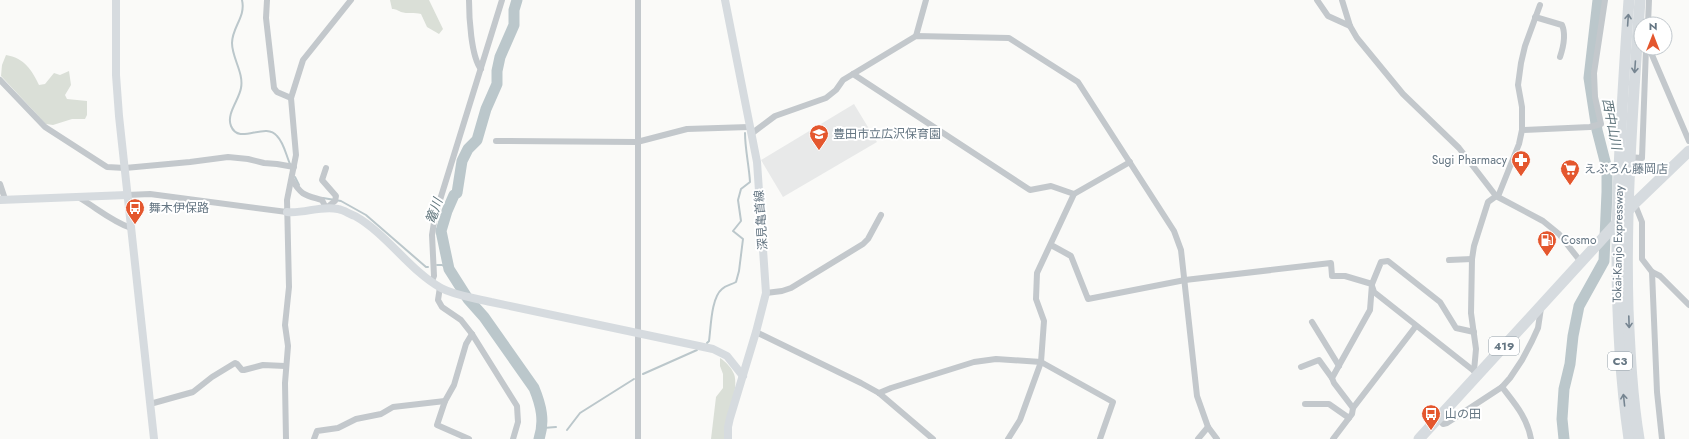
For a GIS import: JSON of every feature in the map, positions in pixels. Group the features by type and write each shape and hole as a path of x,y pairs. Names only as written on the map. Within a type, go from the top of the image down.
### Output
{"highway":[{"name":"Tokai-Kanjo Expressway","path":"1629,0 1619,168 1622,283 1639,439"},
{"name":"Tokai-Kanjo Expressway","path":"1629,439 1618,341 1640,0"},
{"name":"419","path":"1419,439 1438,419 1476,373 1541,307 1635,203 1689,151"}],"street":[{"path":"116,0 116,75 127,195 154,439"},
{"path":"266,0 266,18 274,88 277,92 291,98"},
{"path":"286,439 285,366 288,346 286,325 289,287 287,212 288,195 296,155 291,98 303,60 351,0"},
{"path":"469,0 469,17 476,60 481,69"},
{"path":"432,281 434,276 432,235 435,216 502,0"},
{"path":"638,0 638,439"},
{"name":"深見亀首線","path":"725,0 757,162 766,293 728,427 728,439"},
{"path":"916,36 926,0"},
{"path":"1317,0 1328,16 1350,26"},
{"path":"1522,130 1590,127 1600,124 1595,97 1594,73 1605,0"},
{"path":"1649,16 1650,0"},
{"path":"1343,1 1350,26 1356,38 1403,94 1459,148 1496,196 1543,221 1559,234 1581,262"},
{"path":"1476,373 1476,349 1471,313 1472,259 1474,246 1488,202 1499,194 1513,160 1522,130 1522,107 1518,85 1520,71 1525,46 1540,5"},
{"path":"1535,17 1562,25 1563,40 1560,57"},
{"path":"496,141 638,142 686,129 750,131 775,116 826,98 836,90 843,80 916,36 1009,38 1078,82 1174,231 1181,250 1197,396 1208,427 1217,439"},
{"path":"1646,56 1642,158 1621,157 1620,186 1635,203 1642,222 1642,259 1652,272 1660,276 1689,305"},
{"path":"1653,56 1689,141"},
{"path":"853,74 1030,190 1051,186 1074,194"},
{"path":"0,80 45,127 107,167 125,168 190,162 220,157 248,159 294,167"},
{"path":"1008,439 1020,420 1041,362 1044,321 1036,299 1037,273 1074,194 1130,162"},
{"path":"326,168 322,180 334,194 335,201 326,208"},
{"path":"292,180 299,192 322,200 326,208"},
{"path":"0,184 3,200 150,194 254,206 298,213 326,208 338,209 360,219 441,287 463,295 491,302 722,352 732,361 743,376"},
{"path":"77,196 114,222 131,228"},
{"path":"766,293 791,288 863,244 868,239 881,215"},
{"path":"1051,245 1071,256 1088,299 1185,280 1331,263 1332,276 1345,276 1372,284"},
{"path":"1449,260 1472,259"},
{"path":"1332,378 1370,310 1372,284 1382,262 1388,261 1440,302 1456,328 1474,332"},
{"path":"1652,272 1657,392 1662,439"},
{"path":"1372,284 1374,292 1476,373"},
{"path":"441,287 438,300 442,308 461,320 472,334 517,406 518,422 513,439"},
{"path":"1438,419 1443,424 1447,423 1502,387 1522,360 1532,341 1538,328 1541,307"},
{"path":"1312,322 1339,366"},
{"path":"1333,439 1349,418 1353,408 1416,326"},
{"path":"756,332 861,382 879,393 933,439"},
{"path":"470,439 437,425 445,402 454,385 466,344 472,334"},
{"path":"879,393 974,362 996,359 1041,362 1113,402 1100,439"},
{"path":"1300,367 1319,360 1353,408"},
{"path":"150,404 193,392 212,377 235,363 242,370 262,365 285,366"},
{"path":"1502,387 1524,416 1529,427 1531,439"},
{"path":"314,439 317,431 338,428 356,419 381,414 393,407 445,402"},
{"path":"1306,404 1329,404 1349,418"},
{"path":"1198,439 1208,427"}],"shaded area":[{"path":"390,0 429,0 443,29 439,34 427,27 421,14 403,13 396,9 392,9"},
{"path":"6,55 23,62 33,74 39,85 45,84 54,73 60,75 69,71 71,85 65,95 67,99 87,101 87,115 85,119 72,119 53,125 46,124 1,76 2,65"},
{"name":"豊田市立広沢保育園","path":"854,104 877,142 783,197 761,160"},
{"path":"720,358 728,365 734,374 734,396 725,439 711,439 716,397 723,388 723,374 720,366"}],"waterway":[{"path":"242,0 243,6 241,17 234,32 232,43 241,77 241,88 231,112 231,126 235,132 240,134 266,131 272,132 277,136 285,149 290,164"},
{"name":"篭川","path":"517,0 514,10 514,25 500,57 497,71 497,84 486,109 477,140 468,149 462,161 457,193 454,195 447,211 441,231 449,269 468,299 484,317 534,388 539,401 542,419 539,439"},
{"name":"西中山川","path":"1564,439 1562,419 1564,389 1570,364 1573,336 1579,306 1604,261 1607,169 1597,130 1589,78 1598,0"},
{"path":"707,343 709,341 712,313 718,293 727,286 736,282 739,271 743,239 733,231 741,221 738,200 741,189 750,182 745,133"},
{"path":"295,177 299,185"},
{"path":"323,198 341,201 366,215 426,267 428,267"},
{"path":"437,265 442,265 449,269"},
{"path":"643,374 697,350"},
{"path":"567,430 580,413 634,379"},
{"path":"543,428 556,427"}],"place":[{"name":"豊田市立広沢保育園","path":"819,151"},
{"name":"Sugi Pharmacy","path":"1521,177"},
{"name":"えぷろん藤岡店","path":"1570,186"},
{"name":"舞木伊保路","path":"135,225"},
{"name":"Cosmo","path":"1547,257"},
{"name":"山の田","path":"1431,431"}]}
